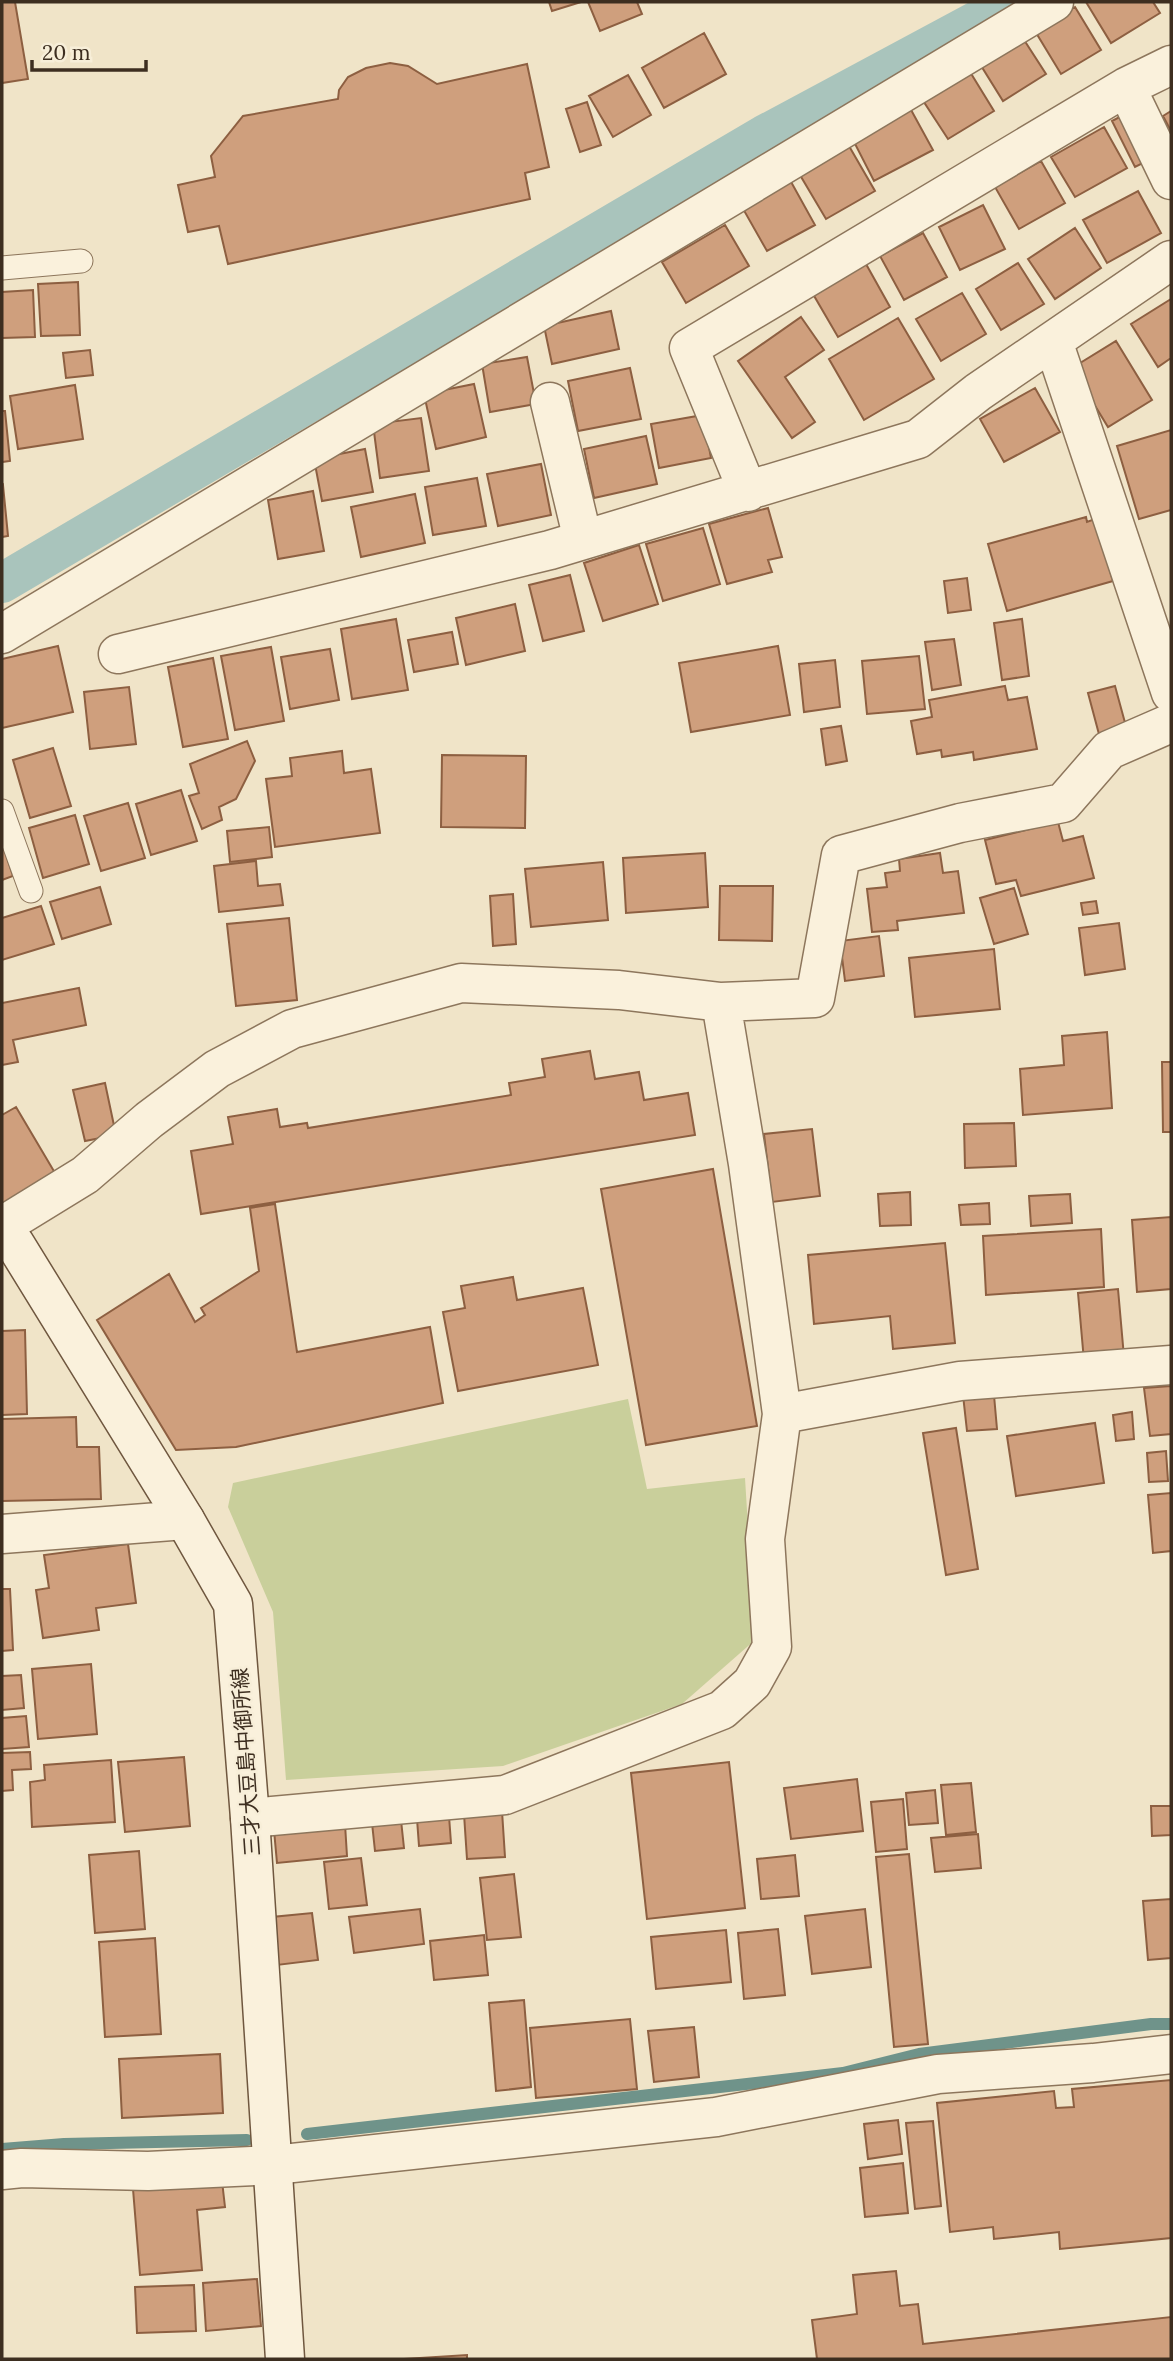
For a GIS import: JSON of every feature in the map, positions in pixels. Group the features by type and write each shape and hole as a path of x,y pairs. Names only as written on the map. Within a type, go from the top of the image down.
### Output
{"street":[{"path":"2,634 1054,2"},
{"path":"748,492 689,348 1126,87 1171,65"},
{"path":"1126,87 1171,180"},
{"path":"118,654 537,554 918,439 978,392 1171,260"},
{"path":"1053,341 1171,692"},
{"path":"550,402 583,540"},
{"path":"2,1228 85,1175 149,1120 217,1069 292,1029 461,983 619,990 721,1002 815,998 841,855 960,823 1063,803 1109,750 1171,723"},
{"path":"250,1818 505,1795 722,1710 752,1683 772,1647 765,1539 782,1414 748,1164 721,1002"},
{"name":"三才大豆島中御所線","path":"2,1228 15,1244 185,1520 233,1604 274,2165 285,2359"},
{"path":"782,1414 960,1381 1171,1365"},
{"path":"2,1534 185,1520"},
{"path":"2,2170 22,2168 148,2171 274,2165 716,2117 938,2074 1093,2063 1171,2054"}],"lane":[{"path":"2,268 80,261"},
{"path":"2,811 31,891"}],"green space":[{"path":"628,1399 647,1489 745,1478 755,1640 682,1704 503,1766 286,1780 273,1612 228,1507 233,1483"}],"building":[{"path":"2,2 15,2 28,79 2,83"},
{"path":"549,2 581,2 552,11"},
{"path":"588,2 637,2 642,14 600,31"},
{"path":"1086,2 1153,2 1160,13 1111,43"},
{"path":"1075,7 1101,50 1061,74 1035,31"},
{"path":"1017,29 1046,74 1003,101 975,56"},
{"path":"704,33 726,74 664,108 642,68"},
{"path":"390,63 408,66 437,84 527,64 549,167 525,173 530,199 228,264 219,226 188,232 178,185 215,177 211,156 243,116 338,99 339,90 348,77 366,68"},
{"path":"967,67 994,111 948,139 920,96"},
{"path":"628,75 651,115 613,137 589,96"},
{"path":"587,102 601,145 580,152 566,109"},
{"path":"910,108 933,150 874,181 852,138"},
{"path":"1171,111 1171,131 1163,116"},
{"path":"1127,113 1151,159 1135,167 1112,121"},
{"path":"1104,127 1127,168 1075,197 1051,157"},
{"path":"849,146 875,191 826,219 800,175"},
{"path":"1041,161 1065,203 1019,229 995,187"},
{"path":"790,180 815,225 767,251 742,207"},
{"path":"1138,191 1161,233 1107,263 1083,220"},
{"path":"983,205 1005,249 960,270 939,227"},
{"path":"725,225 749,266 686,303 662,262"},
{"path":"1075,228 1101,268 1055,299 1028,259"},
{"path":"923,233 947,277 904,300 880,256"},
{"path":"1018,263 1044,304 1001,330 976,289"},
{"path":"866,264 890,307 838,337 813,294"},
{"path":"78,282 80,335 41,336 38,284"},
{"path":"33,290 35,337 2,338 2,292"},
{"path":"962,293 986,334 941,361 916,319"},
{"path":"1171,299 1171,358 1158,367 1131,324"},
{"path":"611,311 619,349 552,364 544,326"},
{"path":"801,317 824,350 785,377 815,422 792,438 738,361"},
{"path":"898,318 934,379 864,420 829,359"},
{"path":"1116,341 1152,400 1108,427 1072,368"},
{"path":"90,350 93,375 66,378 63,353"},
{"path":"527,357 536,404 490,412 482,364"},
{"path":"630,368 641,419 578,431 568,381"},
{"path":"474,384 486,437 436,449 424,394"},
{"path":"75,385 83,439 18,449 10,396"},
{"path":"1035,388 1060,432 1004,462 980,419"},
{"path":"2,411 5,411 10,461 2,462"},
{"path":"703,415 711,458 659,468 651,424"},
{"path":"421,418 429,471 380,478 373,424"},
{"path":"1171,430 1171,510 1139,519 1117,446"},
{"path":"646,436 657,484 594,498 584,449"},
{"path":"365,449 373,492 322,501 314,459"},
{"path":"541,464 551,515 498,526 487,474"},
{"path":"477,478 486,526 433,535 425,487"},
{"path":"2,486 8,536 2,537"},
{"path":"313,491 324,551 278,559 268,500"},
{"path":"415,494 425,543 361,557 351,507"},
{"path":"768,508 782,557 768,560 772,572 727,584 709,524"},
{"path":"1086,517 1087,522 1095,519 1113,581 1007,611 988,544"},
{"path":"703,528 720,584 663,601 646,544"},
{"path":"639,545 658,604 603,621 584,563"},
{"path":"570,575 584,631 543,641 529,585"},
{"path":"967,578 971,610 948,613 944,581"},
{"path":"515,604 525,651 466,665 456,618"},
{"path":"396,619 408,690 352,699 341,629"},
{"path":"1022,619 1029,676 1002,680 994,623"},
{"path":"452,632 458,664 414,672 408,640"},
{"path":"954,639 961,685 932,690 925,642"},
{"path":"58,646 73,712 2,728 2,659"},
{"path":"778,646 790,715 691,732 679,663"},
{"path":"271,647 284,721 235,730 221,656"},
{"path":"330,649 339,700 290,709 281,657"},
{"path":"919,656 925,709 867,714 862,661"},
{"path":"213,658 228,739 183,747 168,667"},
{"path":"835,660 840,707 804,712 799,664"},
{"path":"1005,686 1008,700 1027,697 1037,749 974,760 973,752 942,757 941,750 917,754 911,721 932,717 929,700"},
{"path":"1115,686 1127,730 1100,738 1088,693"},
{"path":"129,687 136,744 90,749 84,692"},
{"path":"841,726 847,761 826,765 821,729"},
{"path":"247,741 255,761 236,799 219,807 222,820 202,829 189,796 199,793 190,764"},
{"path":"53,748 71,806 30,818 13,760"},
{"path":"342,751 344,773 371,769 380,833 275,847 266,779 292,776 290,758"},
{"path":"442,755 526,756 525,828 441,827"},
{"path":"181,790 197,841 151,855 136,804"},
{"path":"128,803 145,858 101,871 84,816"},
{"path":"75,815 89,864 43,878 29,828"},
{"path":"1058,822 1063,841 1083,836 1094,878 1021,896 1016,880 996,884 985,840"},
{"path":"269,827 272,857 230,862 227,831"},
{"path":"2,842 13,876 2,880"},
{"path":"705,853 708,907 626,913 623,858"},
{"path":"940,853 943,873 958,871 964,913 897,921 898,930 872,932 867,889 887,887 885,873 900,871 899,859"},
{"path":"256,861 258,886 280,884 283,905 219,912 214,866"},
{"path":"603,862 608,920 531,927 525,869"},
{"path":"720,886 773,886 772,941 719,940"},
{"path":"100,887 111,924 62,939 50,902"},
{"path":"1014,888 1028,934 994,944 980,898"},
{"path":"513,894 516,944 493,946 490,896"},
{"path":"1096,901 1098,913 1083,915 1081,903"},
{"path":"41,906 54,944 2,960 2,918"},
{"path":"289,918 297,1000 236,1006 227,924"},
{"path":"1119,923 1125,969 1085,975 1079,928"},
{"path":"879,936 884,976 845,981 840,941"},
{"path":"994,949 1000,1009 915,1017 909,958"},
{"path":"79,988 86,1025 13,1040 18,1062 2,1065 2,1003"},
{"path":"1107,1032 1112,1108 1023,1115 1020,1069 1064,1065 1062,1036"},
{"path":"590,1051 595,1079 639,1072 644,1100 688,1093 695,1135 201,1214 191,1151 233,1144 228,1117 277,1109 280,1127 307,1123 308,1128 511,1095 509,1083 545,1077 542,1059"},
{"path":"1162,1062 1171,1062 1171,1132 1163,1132"},
{"path":"105,1083 116,1135 85,1141 73,1090"},
{"path":"16,1107 58,1178 2,1204 2,1115"},
{"path":"1014,1123 1016,1166 965,1168 964,1124"},
{"path":"812,1129 820,1196 772,1202 764,1134"},
{"path":"713,1169 757,1426 646,1445 601,1189"},
{"path":"910,1192 911,1225 880,1226 878,1194"},
{"path":"1070,1194 1072,1223 1031,1226 1029,1196"},
{"path":"989,1203 990,1224 961,1225 959,1205"},
{"path":"275,1204 297,1352 430,1327 443,1403 236,1447 176,1450 97,1320 169,1274 195,1322 205,1315 201,1308 259,1271 250,1208"},
{"path":"1171,1217 1171,1289 1137,1292 1132,1220"},
{"path":"1101,1229 1104,1287 986,1295 983,1236"},
{"path":"945,1243 955,1343 893,1349 890,1316 814,1324 808,1255"},
{"path":"513,1277 517,1300 583,1288 598,1365 458,1391 443,1312 465,1308 461,1286"},
{"path":"1118,1289 1124,1357 1084,1361 1078,1293"},
{"path":"25,1330 27,1414 2,1415 2,1331"},
{"path":"993,1384 997,1429 967,1431 962,1386"},
{"path":"1171,1386 1171,1434 1150,1436 1144,1388"},
{"path":"1132,1412 1134,1439 1116,1441 1113,1415"},
{"path":"76,1417 77,1447 99,1447 101,1499 2,1501 2,1419"},
{"path":"1095,1423 1104,1483 1016,1496 1007,1436"},
{"path":"956,1428 978,1569 946,1575 923,1433"},
{"path":"1166,1451 1168,1481 1149,1482 1147,1453"},
{"path":"1171,1493 1171,1551 1153,1553 1148,1495"},
{"path":"128,1544 136,1603 96,1608 99,1630 43,1638 36,1590 49,1588 44,1555"},
{"path":"2,1589 10,1589 13,1650 2,1651"},
{"path":"91,1664 97,1734 38,1739 32,1669"},
{"path":"21,1675 24,1708 2,1710 2,1676"},
{"path":"26,1716 29,1747 2,1749 2,1718"},
{"path":"30,1752 31,1769 12,1770 13,1790 2,1791 2,1753"},
{"path":"184,1757 190,1826 125,1832 118,1762"},
{"path":"111,1760 115,1822 32,1827 30,1782 45,1780 44,1765"},
{"path":"729,1762 745,1908 647,1919 631,1773"},
{"path":"857,1779 863,1831 791,1839 784,1788"},
{"path":"971,1783 976,1832 946,1835 941,1785"},
{"path":"935,1790 938,1823 909,1825 906,1793"},
{"path":"903,1799 907,1849 876,1852 871,1802"},
{"path":"1151,1806 1171,1806 1171,1835 1152,1836"},
{"path":"502,1811 505,1857 467,1859 464,1814"},
{"path":"449,1816 451,1843 419,1846 417,1819"},
{"path":"401,1820 404,1848 375,1851 372,1823"},
{"path":"345,1824 347,1856 277,1863 274,1830"},
{"path":"978,1834 981,1868 935,1872 931,1838"},
{"path":"139,1851 145,1929 95,1933 89,1855"},
{"path":"909,1854 928,2044 894,2047 876,1857"},
{"path":"795,1855 799,1896 761,1899 757,1859"},
{"path":"361,1858 367,1905 329,1909 324,1862"},
{"path":"514,1874 521,1937 487,1940 480,1878"},
{"path":"1171,1899 1171,1958 1148,1960 1143,1901"},
{"path":"420,1909 424,1944 354,1953 349,1917"},
{"path":"865,1909 871,1967 812,1974 805,1916"},
{"path":"312,1913 318,1960 277,1965 272,1917"},
{"path":"778,1929 785,1995 744,1999 738,1933"},
{"path":"726,1930 731,1982 656,1989 651,1937"},
{"path":"484,1935 488,1975 434,1980 430,1941"},
{"path":"155,1938 161,2034 105,2037 99,1942"},
{"path":"524,2000 531,2087 496,2091 489,2003"},
{"path":"630,2019 637,2089 536,2098 530,2028"},
{"path":"694,2027 699,2077 654,2082 648,2031"},
{"path":"220,2054 223,2113 122,2118 119,2059"},
{"path":"1171,2080 1171,2238 1060,2249 1059,2232 994,2239 993,2227 950,2232 937,2103 1054,2091 1056,2108 1074,2107 1072,2089"},
{"path":"898,2120 902,2154 868,2159 864,2124"},
{"path":"933,2121 941,2206 915,2209 906,2123"},
{"path":"903,2163 908,2213 865,2217 860,2168"},
{"path":"222,2181 225,2207 197,2210 202,2270 140,2275 133,2189"},
{"path":"896,2271 900,2306 918,2304 923,2344 1171,2317 1171,2359 817,2359 812,2320 857,2314 853,2275"},
{"path":"257,2279 261,2326 206,2331 203,2283"},
{"path":"194,2285 196,2331 137,2333 135,2287"},
{"path":"467,2355 467,2359 404,2359"}],"waterway":[{"path":"2,583 764,135 1012,2"},
{"path":"307,2134 843,2073 919,2054 1151,2024 1171,2024"},
{"path":"2,2149 64,2144 247,2140"}]}
